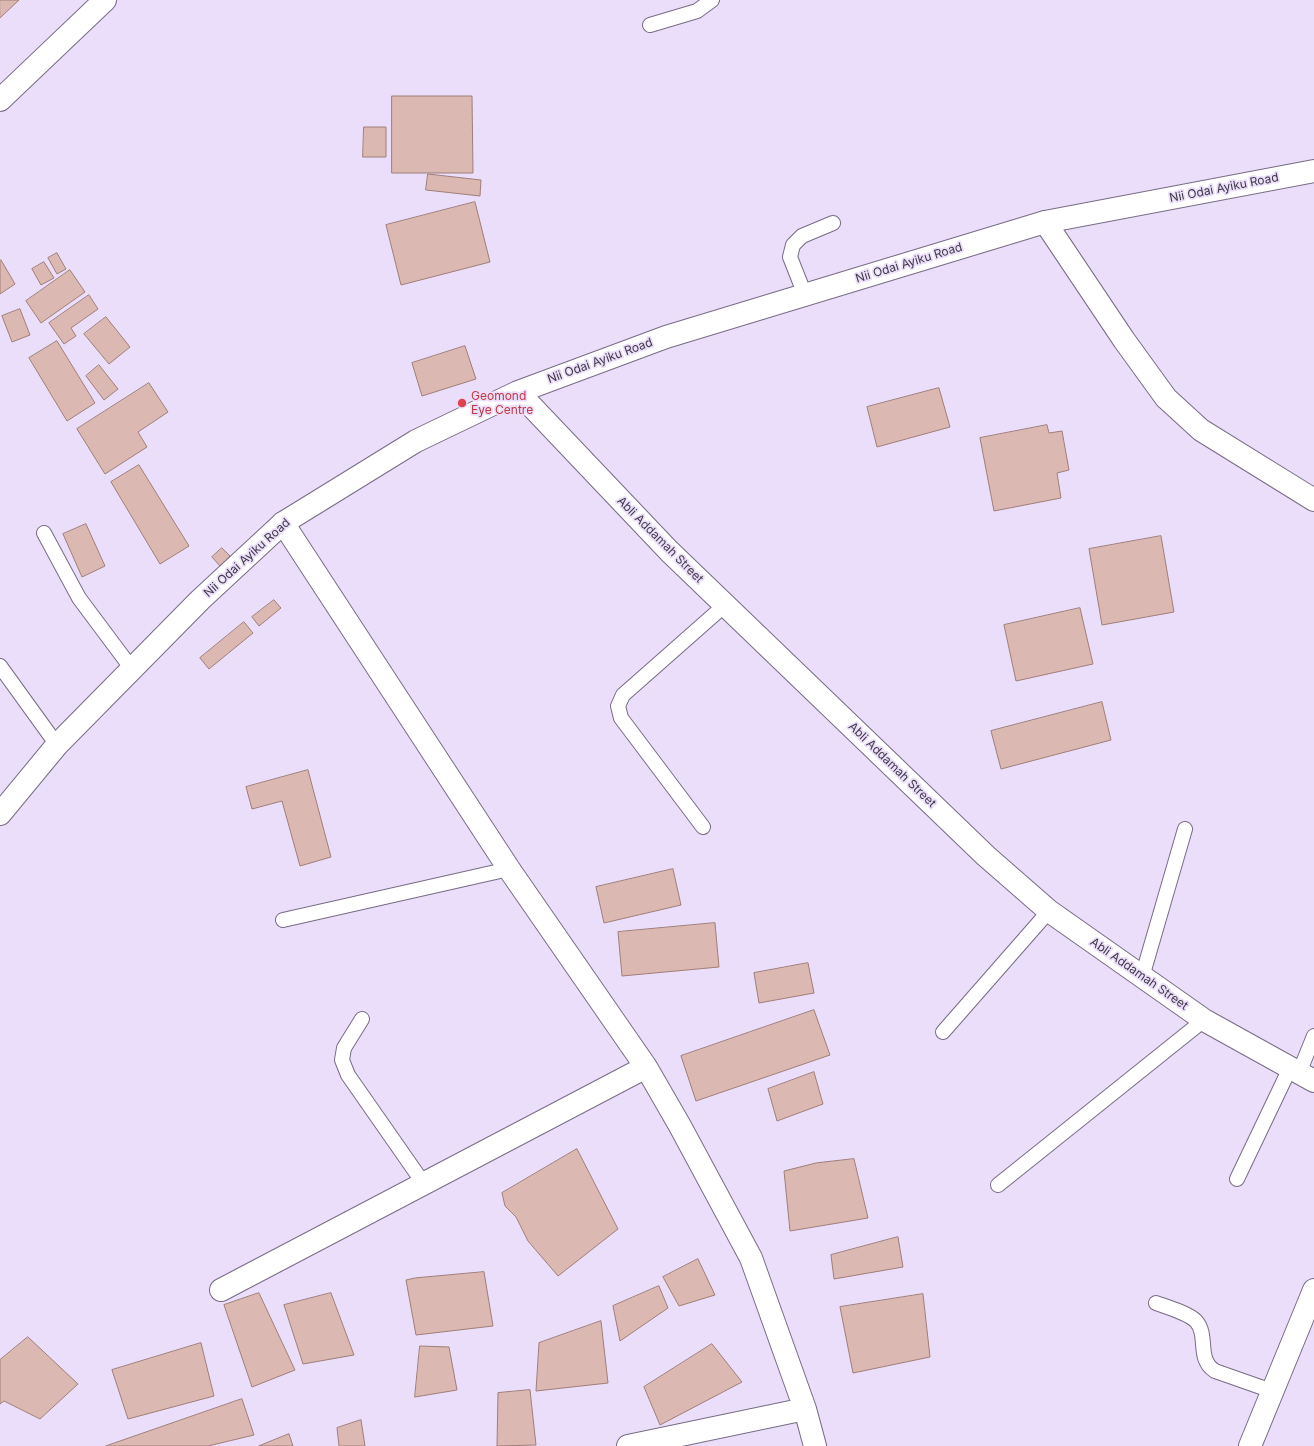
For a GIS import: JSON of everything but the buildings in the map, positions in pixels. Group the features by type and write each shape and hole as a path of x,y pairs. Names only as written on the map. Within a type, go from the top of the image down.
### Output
{"street":[{"path":"0,100 105,0"},
{"name":"Nii Odai Ayiku Road","path":"0,814 57,745 200,600 283,523 416,441 518,392 666,336 1045,222 1314,171"},
{"path":"1045,222 1124,340 1166,398 1201,430 1314,500"},
{"name":"Abli Addamah Street","path":"518,392 664,546 986,856 1049,911 1204,1020 1301,1074"},
{"path":"283,523 509,869 646,1067 680,1126 751,1258 804,1409 815,1446"},
{"path":"221,1290 646,1067"},
{"path":"1250,1446 1314,1290"},
{"path":"628,1446 804,1409"}],"lane":[{"path":"650,25 697,11 712,0"},
{"path":"805,295 790,257 793,245 802,236 832,223"},
{"path":"44,533 80,598 132,669"},
{"path":"703,827 621,718 618,706 623,695 725,605"},
{"path":"0,668 57,745"},
{"path":"1142,977 1185,829"},
{"path":"283,920 509,869"},
{"path":"943,1032 1049,911"},
{"path":"362,1018 344,1048 342,1060 348,1075 424,1184"},
{"path":"998,1185 1204,1020"},
{"path":"1237,1179 1301,1074 1314,1036"},
{"path":"1156,1303 1192,1317 1200,1329 1205,1359 1209,1366 1216,1371 1272,1391"}],"place":[{"name":"Geomond Eye Centre","path":"462,403"}]}
